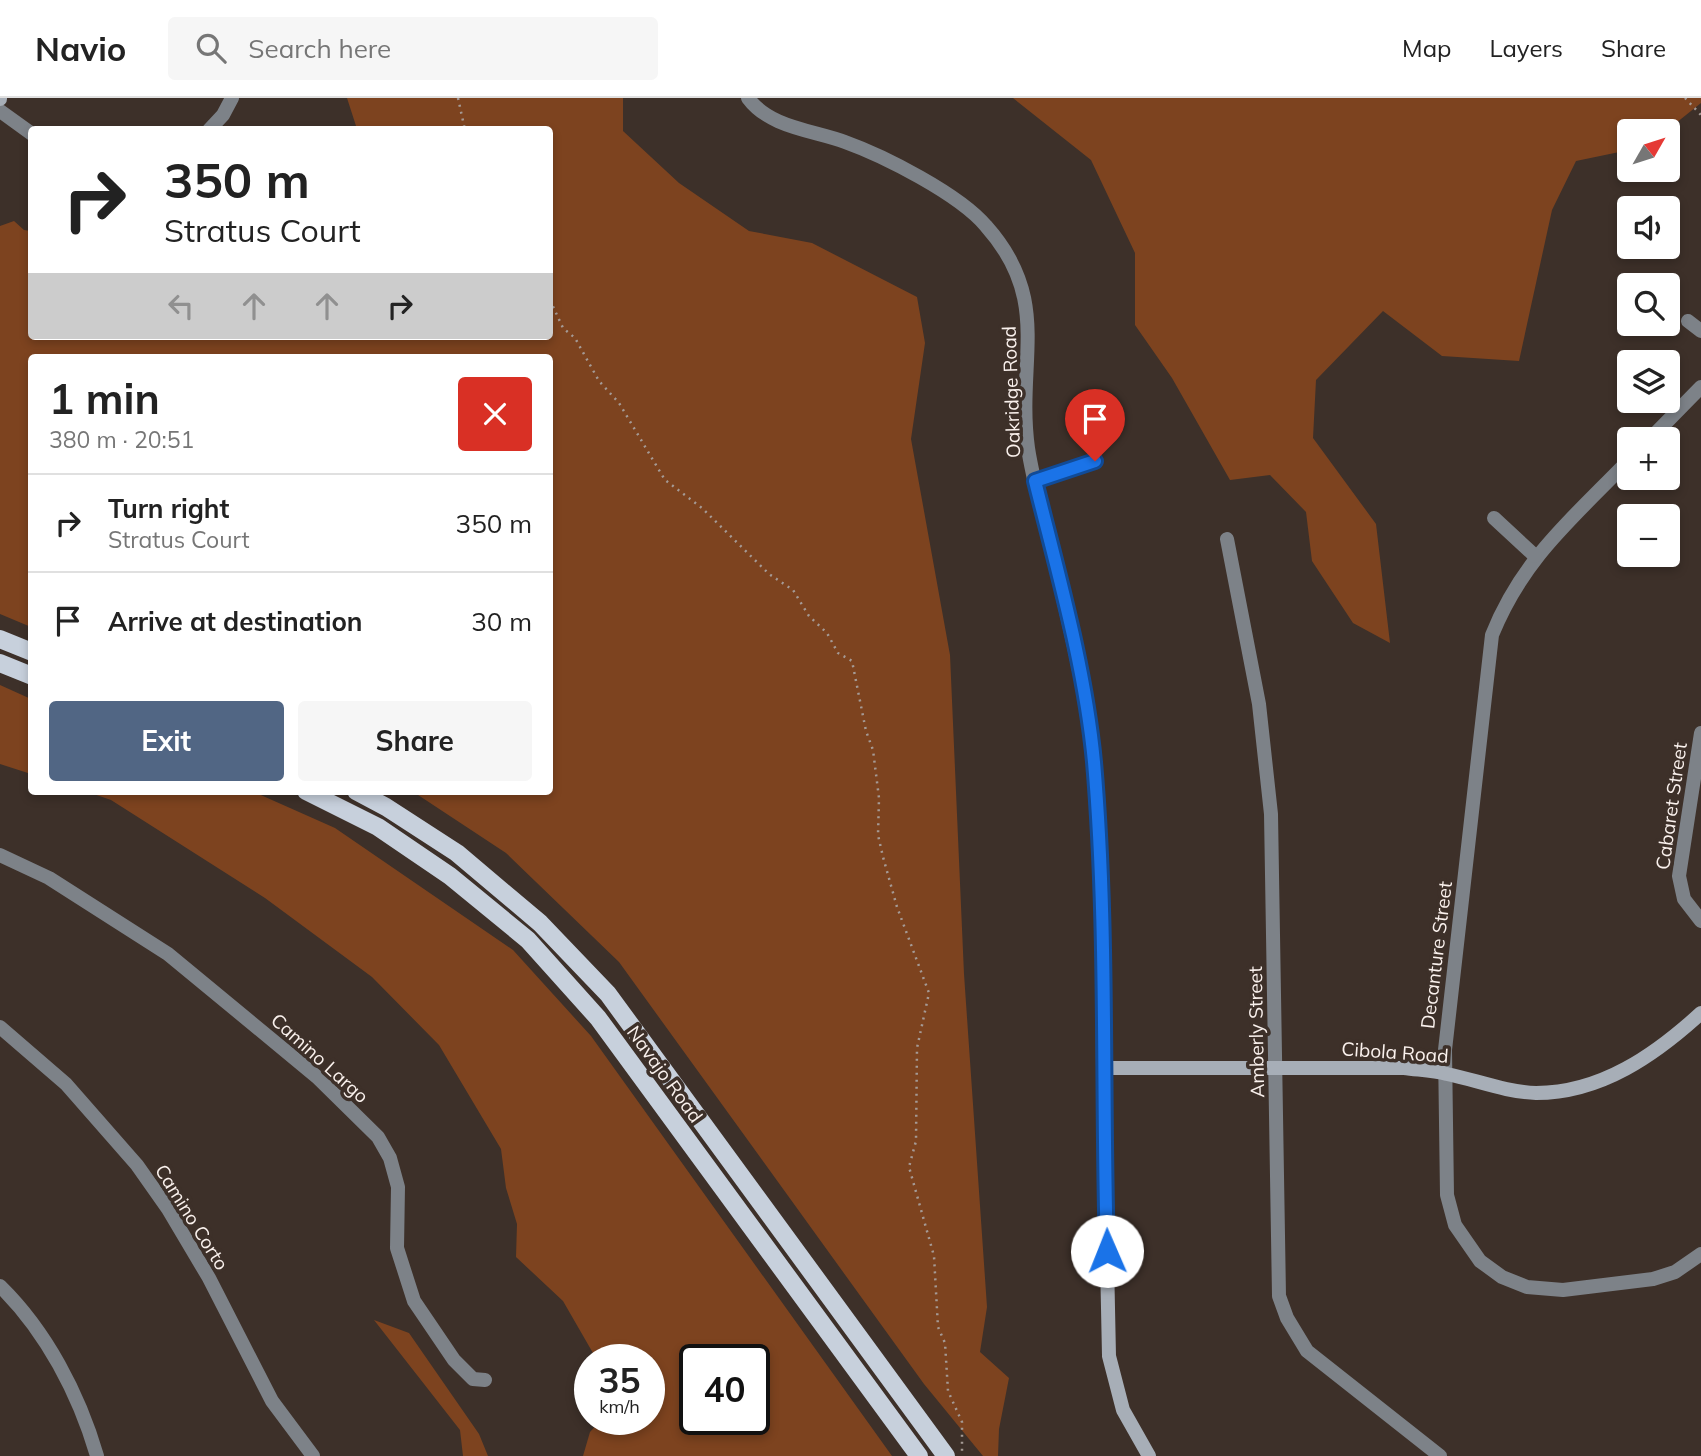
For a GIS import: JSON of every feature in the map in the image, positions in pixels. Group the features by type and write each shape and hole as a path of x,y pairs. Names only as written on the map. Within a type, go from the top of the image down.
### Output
{"main road":[{"path":"0,639 28,650"},
{"path":"0,663 28,674"},
{"name":"Navajo Road","path":"314,795 379,827 450,876 537,950 598,1018 919,1456"},
{"name":"Navajo Road","path":"364,795 457,853 540,923 608,995 954,1454"}],"street":[{"path":"213,126 223,115 232,98"},
{"name":"Oakridge Road","path":"748,98 790,127 842,141 883,157 968,210 1009,254 1028,309 1028,446 1075,648 1094,760 1101,874 1109,1356 1123,1410 1149,1456"},
{"path":"0,111 28,131"},
{"path":"1688,321 1701,331"},
{"path":"1662,427 1701,387"},
{"path":"1035,481 1095,461"},
{"name":"Decanture Street","path":"1617,472 1535,556 1507,598 1492,635 1444,1073 1450,1210 1462,1238 1490,1270 1527,1287 1563,1290 1653,1279 1675,1272 1701,1254"},
{"path":"1494,518 1535,556"},
{"name":"Amberly Street","path":"1227,539 1259,704 1271,814 1279,1296 1287,1318 1307,1351 1440,1456"},
{"name":"Cabaret Street","path":"1701,733 1679,876 1684,899 1701,921"},
{"name":"Camino Largo","path":"0,855 49,878 168,954 317,1077 377,1137 390,1157 398,1187 397,1248 414,1301 454,1360 473,1379 485,1380"},
{"name":"Cibola Road","path":"1103,1068 1404,1068 1444,1073 1496,1087 1536,1093 1585,1086 1633,1067 1701,1013"},
{"name":"Camino Corto","path":"0,1027 66,1084 137,1165 168,1209 209,1278 272,1401 313,1456"},
{"path":"0,1286 29,1318 68,1380 97,1456"}],"path":[{"path":"458,98 464,126"},
{"path":"1685,98 1701,115"},
{"path":"553,306 563,328 575,338 599,381 619,403 665,480 702,508 769,575 793,590 809,617 827,633 838,653 852,662 866,731 873,750 879,798 878,835 883,858 897,907 929,993 917,1048 916,1141 909,1167 934,1256 938,1326 945,1343 948,1391 962,1422 954,1454"}],"shaded area":[{"path":"347,98 623,98 623,131 679,183 749,231 812,243 917,297 925,343 911,439 950,655 964,974 987,1307 980,1352 1009,1378 999,1429 998,1456 983,1456 924,1384 619,962 506,853 418,795 553,795 553,354 28,354 28,626 0,614 0,226 14,221 28,231 28,340 553,340 553,126 356,126"},
{"path":"1013,98 1701,98 1701,103 1680,120 1617,119 1617,152 1576,161 1552,210 1519,361 1442,356 1383,311 1316,380 1313,438 1376,524 1390,643 1353,623 1312,561 1306,512 1270,475 1230,480 1172,378 1135,325 1135,253 1091,160"},
{"path":"0,685 28,698 28,773 0,764"},
{"path":"97,795 261,795 335,828 513,950 591,1036 892,1456 583,1456 589,1435 665,1435 665,1344 588,1344 563,1301 516,1257 517,1224 506,1188 501,1149 439,1045 372,977 265,898 111,800"},
{"path":"374,1320 409,1333 479,1434 488,1456 463,1456 460,1430"}],"route":[{"path":"1095,461 1035,481 1075,648 1094,760 1101,874 1107,1251"}]}
